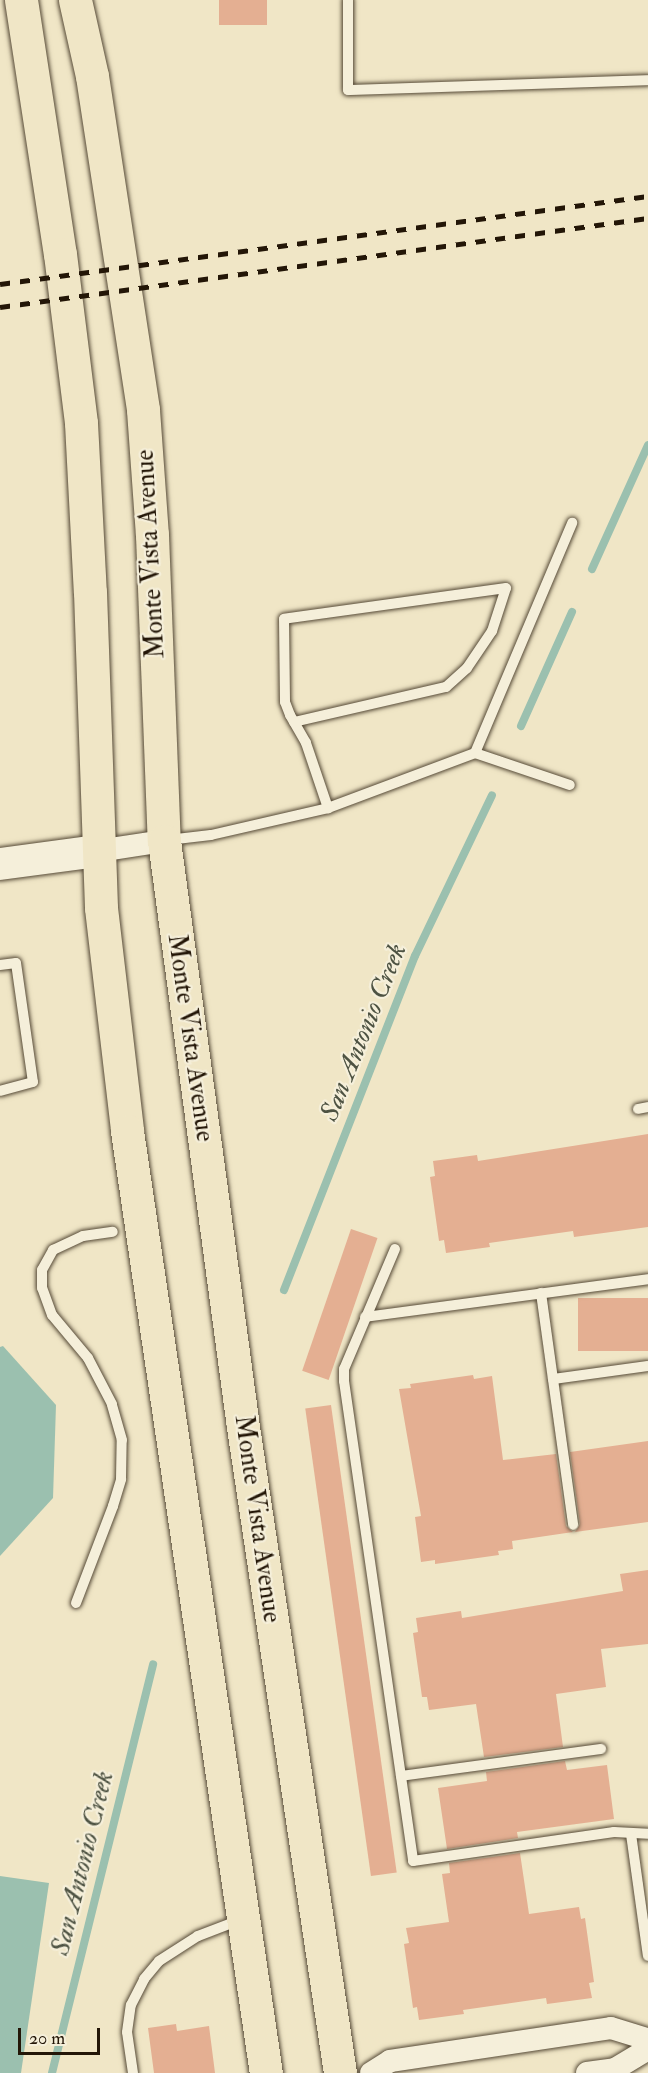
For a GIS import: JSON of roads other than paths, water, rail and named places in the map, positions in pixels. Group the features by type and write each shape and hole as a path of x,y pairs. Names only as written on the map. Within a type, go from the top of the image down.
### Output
{"main road":[{"path":"21,0 60,254 81,423 91,615 101,908 127,1131 266,2073"},
{"name":"Monte Vista Avenue","path":"75,0 92,76 143,410 152,535 164,841 243,1427 340,2073"}],"street":[{"path":"0,864 164,841"},
{"path":"371,2073 390,2061 611,2028 648,2039"},
{"path":"588,2073 615,2069 648,2049"}],"lane":[{"path":"348,0 348,90 648,80"},
{"path":"475,753 572,523"},
{"path":"294,722 446,687 467,668 492,632 506,588 284,619 285,702 294,722 306,743 328,808"},
{"path":"164,841 211,835 328,808 475,753 570,785"},
{"path":"0,965 16,963 33,1082 0,1090"},
{"path":"76,1603 114,1506 121,1479 122,1440 112,1404 88,1358 52,1315 42,1288 42,1270 53,1250 83,1236 113,1232"},
{"path":"395,1249 364,1317 344,1369 344,1381 413,1861 614,1832 648,1834"},
{"path":"364,1317 648,1279"},
{"path":"541,1293 573,1525"},
{"path":"553,1379 648,1366"},
{"path":"401,1776 601,1749"},
{"path":"631,1834 648,1956"},
{"path":"133,2073 127,2032 131,2005 144,1979 159,1961 198,1936 243,1919"}],"waterway":[{"name":"San Antonio Creek","path":"592,569 648,445"},
{"name":"San Antonio Creek","path":"521,726 572,612"},
{"name":"San Antonio Creek","path":"284,1290 415,956 492,795"},
{"name":"San Antonio Creek","path":"52,2073 153,1664"}],"railway":[{"path":"0,284 648,196"},
{"path":"0,307 648,218"}]}
